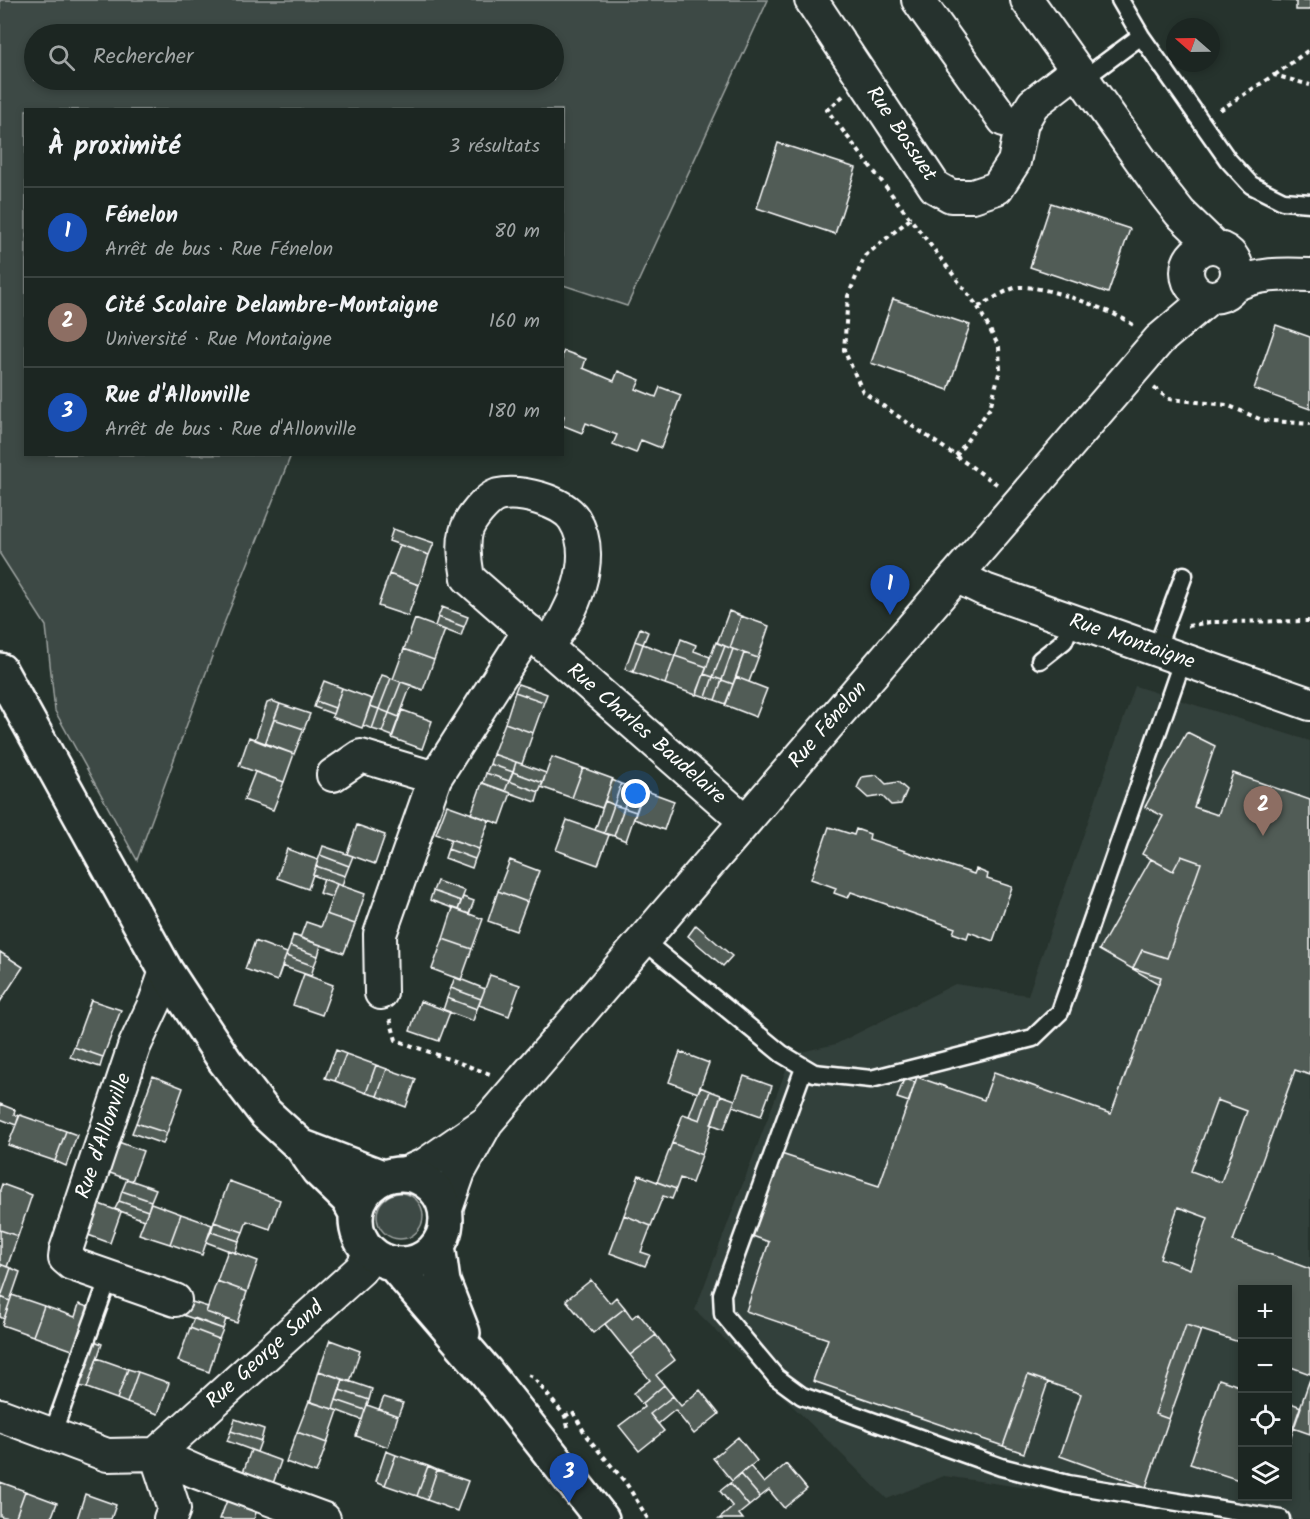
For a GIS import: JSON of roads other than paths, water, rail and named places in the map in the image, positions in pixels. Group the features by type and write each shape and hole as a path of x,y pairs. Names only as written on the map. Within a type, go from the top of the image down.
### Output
{"main road":[{"path":"0,670 166,971 225,1062 266,1113 302,1147 318,1170 348,1199 356,1213"},
{"path":"302,1147 394,1175 420,1177 432,1184 441,1196 446,1209 447,1222 444,1234 429,1255 406,1264 382,1258"},
{"path":"394,1175 372,1183 365,1192 356,1213 359,1235 486,1372 602,1519"},
{"path":"438,1245 443,1282 461,1329 486,1372"}],"street":[{"name":"Rue Bossuet","path":"811,0 936,187 951,196 973,196 997,188 1014,162 1022,123 1033,104 1080,75"},
{"path":"918,0 1004,120 1022,123"},
{"path":"1027,0 1180,213 1212,273 1310,275"},
{"name":"Rue Fénelon","path":"446,1209 459,1172 487,1122 1164,335 1186,301 1212,273"},
{"name":"Rue Charles Baudelaire","path":"538,639 560,629 574,601 583,569 584,540 573,518 551,501 523,494 497,495 478,510 466,531 465,557 468,578 745,821"},
{"name":"Rue Montaigne","path":"956,576 985,590 1072,621 1168,646 1310,704"},
{"path":"381,993 380,934 435,778 538,639"},
{"path":"333,775 361,756 435,778"},
{"name":"Rue d'Allonville","path":"109,1277 72,1264 65,1258 66,1250 134,1047 155,1002 166,971"},
{"name":"Rue Fénelon","path":"394,1175 426,1164 487,1122"},
{"name":"Rue George Sand","path":"156,1454 360,1270 382,1258"},
{"path":"109,1277 175,1300"},
{"path":"0,1415 107,1455 156,1454 199,1473 324,1519"},
{"path":"156,1454 174,1509 170,1519"}],"lane":[{"path":"1120,0 1141,36 1201,122 1228,160 1251,185 1283,201 1310,203"},
{"path":"1080,75 1141,36"},
{"path":"643,940 782,1054 814,1074 871,1079 1033,1038 1060,1012 1168,646 1184,575"},
{"path":"1040,660 1064,640 1072,621"},
{"path":"804,1068 722,1294 723,1314 776,1377 802,1396 1001,1467 1068,1484 1281,1519"},
{"path":"52,1435 109,1277"}],"place":[{"name":"Fénelon","path":"890,615"},
{"name":"Cité Scolaire Delambre-Montaigne","path":"1263,836"},
{"name":"Rue d'Allonville","path":"569,1503"}]}
